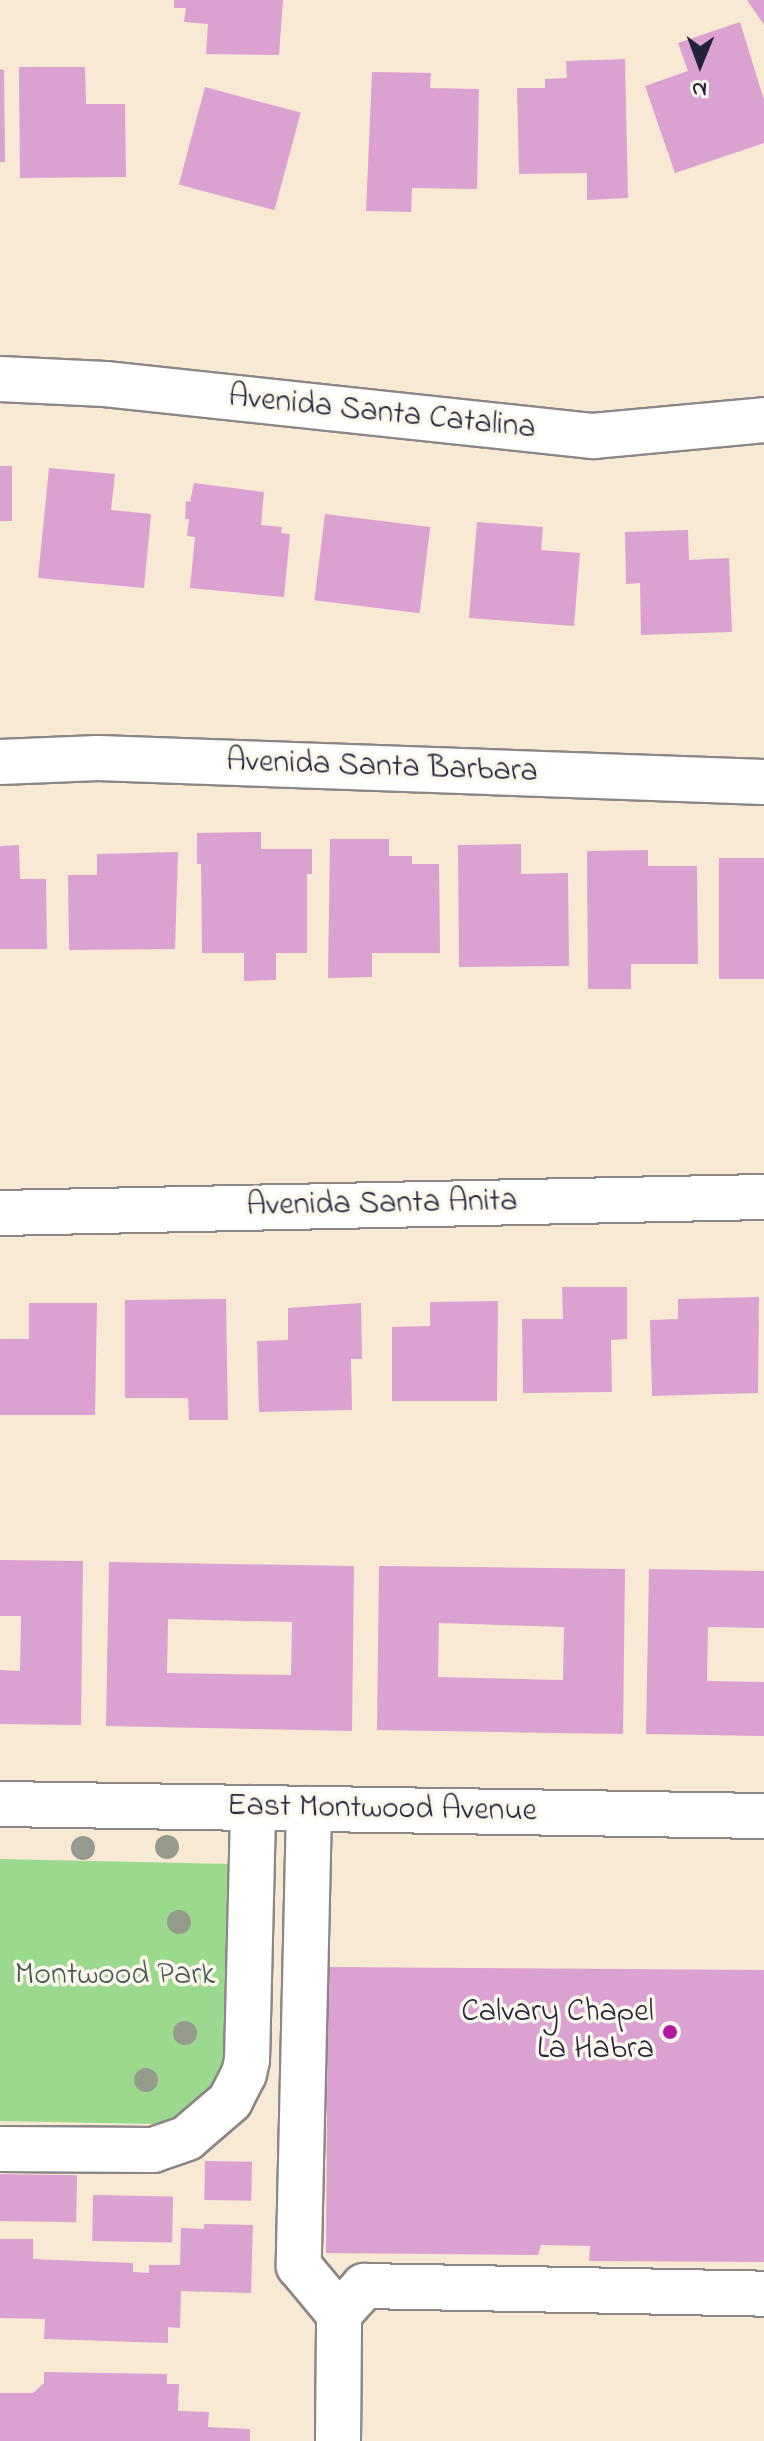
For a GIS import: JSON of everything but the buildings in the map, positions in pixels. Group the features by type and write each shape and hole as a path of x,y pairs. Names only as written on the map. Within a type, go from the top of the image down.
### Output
{"street":[{"name":"Avenida Santa Catalina","path":"0,379 105,384 593,436 764,420"},
{"name":"Avenida Santa Barbara","path":"0,762 98,758 764,782"},
{"name":"Avenida Santa Anita","path":"0,1213 764,1197"},
{"name":"East Montwood Avenue","path":"0,1804 764,1816"},
{"path":"0,2149 153,2150 171,2146 215,2117 230,2101 244,2074 253,1808"},
{"path":"309,1809 299,2266 339,2314 338,2441"},
{"path":"339,2314 364,2286 764,2294"}],"green space":[{"name":"Montwood Park","path":"0,1859 231,1864 227,2065 214,2090 179,2117 154,2124 0,2121"}],"place":[{"name":"Calvary Chapel La Habra","path":"670,2032"}]}
